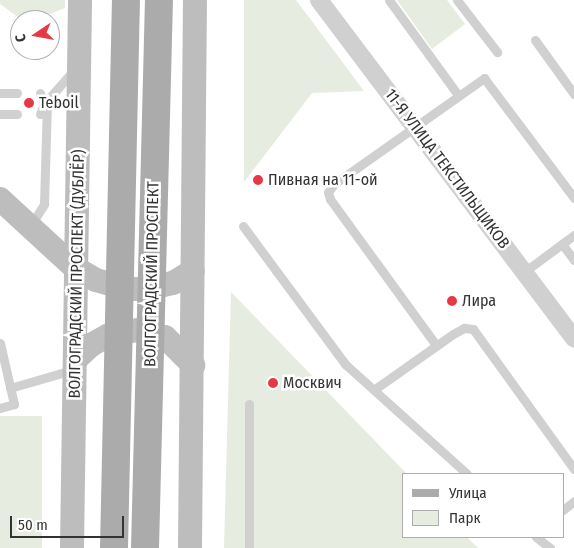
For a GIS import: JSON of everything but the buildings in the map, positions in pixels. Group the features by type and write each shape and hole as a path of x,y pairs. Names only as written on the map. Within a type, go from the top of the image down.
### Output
{"main road":[{"name":"ВОЛГОГРАДСКИЙ ПРОСПЕКТ (ДУБЛЁР)","path":"72,548 80,0"},
{"name":"ВОЛГОГРАДСКИЙ ПРОСПЕКТ","path":"114,548 126,0"},
{"name":"ВОЛГОГРАДСКИЙ ПРОСПЕКТ","path":"145,548 159,0"},
{"path":"190,548 195,0"},
{"path":"0,199 76,268 96,280 128,289 161,287 193,271"},
{"path":"75,365 91,345 109,335 138,330 165,337 193,365"}],"street":[{"name":"11-Я УЛИЦА ТЕКСТИЛЬЩИКОВ","path":"319,0 574,339"}],"lane":[{"path":"389,0 458,96"},
{"path":"457,0 497,52"},
{"path":"535,40 574,94"},
{"path":"40,114 80,60"},
{"path":"436,345 330,199 328,192 414,126 484,78 574,198"},
{"path":"0,93 17,93"},
{"path":"30,227 44,204 46,104 40,93"},
{"path":"0,114 16,114"},
{"path":"243,226 344,364 375,389 466,473"},
{"path":"524,272 574,235"},
{"path":"562,244 574,260"},
{"path":"375,389 436,345 464,328 473,329 574,470"},
{"path":"0,343 14,404 0,408"},
{"path":"10,388 75,365"},
{"path":"249,404 249,548"},
{"path":"537,538 550,548"}],"green space":[{"path":"0,0 65,0 65,8 60,10 10,11 0,4"},
{"path":"244,0 296,0 364,91 312,93 244,182"},
{"path":"397,0 447,0 465,24 432,49"},
{"name":"Москвич","path":"231,292 406,473 402,473 402,538 468,538 478,548 224,548"},
{"path":"0,416 42,416 42,548 0,548"}],"place":[{"name":"Teboil","path":"29,103"},
{"name":"Пивная на 11-ой","path":"258,180"},
{"name":"Лира","path":"452,301"},
{"name":"Москвич","path":"273,383"}]}
